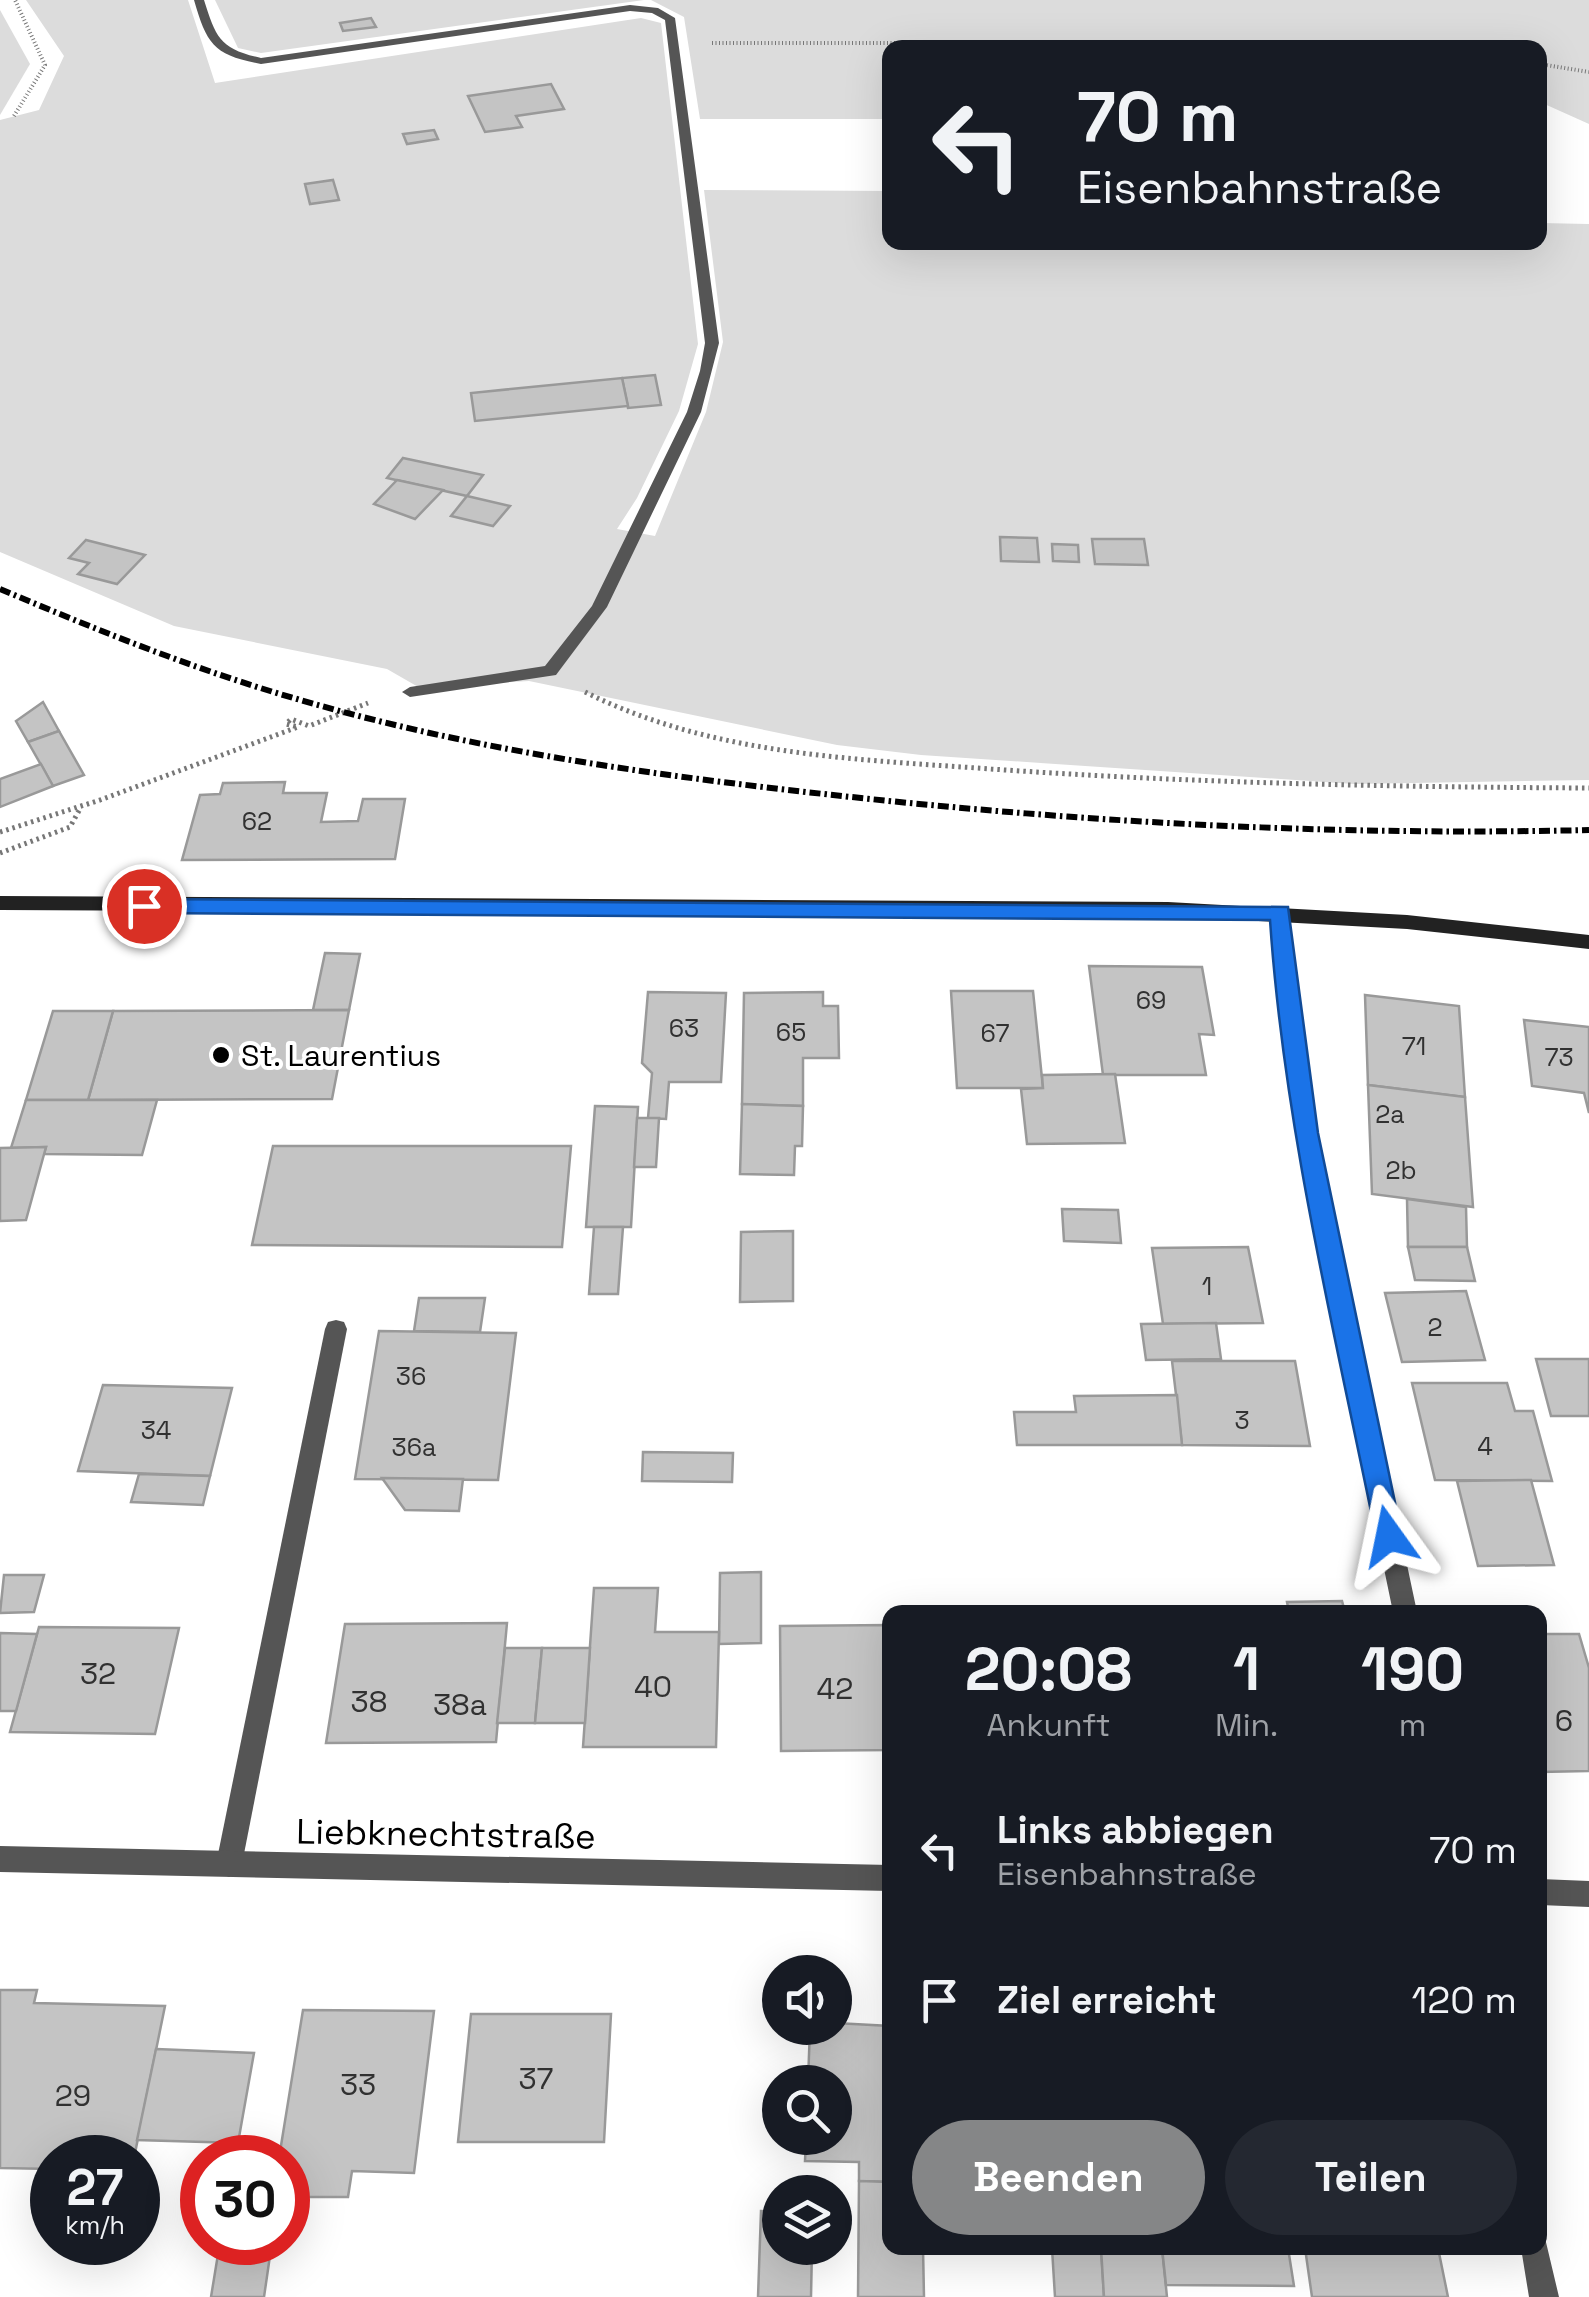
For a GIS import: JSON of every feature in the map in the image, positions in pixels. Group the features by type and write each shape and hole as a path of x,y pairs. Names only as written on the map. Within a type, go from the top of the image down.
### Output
{"main road":[{"path":"0,903 1280,912 1589,942"}],"street":[{"path":"199,0 212,41 225,54 261,61 630,8 654,10 670,18 712,343 708,370 670,463 599,607 550,672 410,692"},
{"path":"1280,912 1286,987 1307,1133 1404,1605"},
{"path":"229,1864 336,1329"},
{"name":"Liebknechtstraße","path":"0,1859 882,1878"},
{"path":"1547,1892 1589,1894"},
{"path":"1535,2255 1544,2297"}],"path":[{"path":"14,116 46,65 15,0"},
{"path":"676,48 728,40 882,41"},
{"path":"1547,65 1589,72"},
{"path":"550,672 617,711 719,740 831,756 1008,770 1353,788 1589,788"},
{"path":"0,832 298,727 286,724 291,719 309,726 373,699 394,705 401,698 388,694 392,689 410,692"},
{"path":"0,853 70,827 82,806"}],"shaded area":[{"path":"26,0 188,0 215,83 641,18 661,23 698,344 679,411 637,498 617,529 655,536 706,412 723,342 704,190 882,191 882,250 1547,250 1547,223 1589,224 1589,780 1354,784 921,755 837,745 529,681 420,688 387,669 174,626 0,552 0,120 39,110 64,56"},
{"path":"215,0 644,0 261,53 238,48"},
{"path":"651,0 1589,0 1589,124 1547,105 1547,40 882,40 882,119 700,119 684,17"},
{"path":"0,10 30,64 0,115"}],"building":[{"path":"371,18 376,27 343,31 340,23"},
{"path":"551,84 564,109 516,116 522,127 485,132 468,96"},
{"path":"434,130 438,139 407,144 403,134"},
{"path":"333,180 339,200 310,204 305,184"},
{"path":"655,375 661,405 628,408 622,378"},
{"path":"622,378 628,406 475,421 471,393"},
{"path":"403,458 483,475 467,496 387,478"},
{"path":"397,480 443,490 415,519 374,504"},
{"path":"467,496 510,506 493,526 451,516"},
{"path":"1000,537 1037,538 1039,562 1001,561"},
{"path":"1092,539 1144,539 1148,565 1095,564"},
{"path":"86,540 145,555 117,584 78,574 89,563 69,558"},
{"path":"1052,544 1078,545 1079,562 1053,561"},
{"path":"43,702 59,731 28,742 16,721"},
{"path":"59,731 84,775 53,786 28,742"},
{"path":"41,764 53,786 0,807 0,779"},
{"path":"285,782 283,793 327,793 321,822 358,821 363,799 405,799 395,859 182,860 200,795 220,794 223,783"},
{"path":"325,953 360,954 349,1010 313,1010"},
{"path":"1089,966 1202,967 1214,1035 1199,1034 1206,1075 1103,1075"},
{"path":"951,991 1033,991 1043,1088 957,1088"},
{"path":"648,992 726,993 721,1082 669,1082 666,1119 648,1118 652,1073 642,1063"},
{"path":"823,992 823,1006 838,1006 839,1058 803,1058 803,1106 742,1104 744,993"},
{"path":"1365,995 1459,1006 1465,1097 1368,1085"},
{"name":"St. Laurentius","path":"349,1010 332,1099 88,1100 113,1011"},
{"path":"53,1011 113,1011 88,1100 26,1100"},
{"path":"1524,1020 1589,1027 1589,1113 1584,1093 1532,1086"},
{"path":"1115,1074 1125,1143 1027,1144 1021,1089 1043,1088 1042,1075"},
{"path":"1368,1085 1465,1097 1473,1207 1372,1194"},
{"path":"26,1100 157,1100 142,1155 44,1154 46,1147 11,1148"},
{"path":"742,1104 803,1106 802,1146 795,1146 794,1175 740,1174"},
{"path":"595,1106 638,1107 631,1227 586,1227"},
{"path":"637,1118 659,1118 656,1167 634,1167"},
{"path":"273,1146 571,1146 562,1247 252,1245"},
{"path":"46,1147 26,1220 0,1221 0,1148"},
{"path":"1407,1199 1466,1207 1467,1247 1408,1247"},
{"path":"1062,1209 1118,1210 1121,1243 1064,1241"},
{"path":"594,1227 623,1227 618,1294 589,1294"},
{"path":"793,1231 793,1301 740,1302 741,1232"},
{"path":"1248,1247 1263,1323 1163,1324 1152,1248"},
{"path":"1408,1247 1467,1247 1475,1281 1415,1280"},
{"path":"1466,1291 1485,1360 1402,1362 1385,1293"},
{"path":"419,1298 485,1298 480,1332 414,1331"},
{"path":"1216,1323 1221,1359 1146,1360 1141,1324"},
{"path":"379,1331 516,1333 498,1480 355,1479"},
{"path":"1536,1359 1589,1359 1589,1416 1551,1416"},
{"path":"1172,1361 1295,1361 1310,1446 1182,1445"},
{"path":"1412,1383 1507,1383 1515,1411 1533,1411 1552,1481 1435,1480"},
{"path":"103,1385 232,1388 210,1476 78,1471"},
{"path":"1177,1395 1182,1445 1017,1445 1014,1412 1076,1412 1074,1396"},
{"path":"643,1452 733,1453 732,1482 642,1481"},
{"path":"139,1474 210,1476 203,1505 131,1502"},
{"path":"382,1478 463,1479 459,1511 405,1510"},
{"path":"1531,1480 1554,1565 1478,1566 1457,1481"},
{"path":"761,1572 761,1643 719,1644 720,1573"},
{"path":"4,1575 44,1575 34,1612 0,1613"},
{"path":"594,1588 658,1588 655,1632 719,1632 716,1747 583,1747"},
{"path":"1342,1601 1343,1605 1288,1605 1287,1602"},
{"path":"507,1623 496,1742 326,1743 345,1624"},
{"path":"882,1625 882,1750 781,1751 780,1626"},
{"path":"39,1627 179,1628 155,1734 10,1732"},
{"path":"0,1633 37,1634 16,1711 0,1711"},
{"path":"1547,1634 1579,1634 1589,1668 1589,1771 1547,1772"},
{"path":"505,1648 542,1648 535,1723 497,1723"},
{"path":"542,1648 590,1648 585,1723 535,1723"},
{"path":"0,1990 37,1990 34,2003 165,2006 139,2135 30,2135 30,2169 0,2168"},
{"path":"303,2010 434,2011 414,2173 352,2171 348,2197 310,2197 310,2135 283,2135"},
{"path":"471,2014 611,2014 604,2142 458,2142"},
{"path":"852,2024 882,2026 882,2182 859,2181 859,2162 805,2161 805,2155 852,2155 852,2065 809,2065 809,2045 852,2045"},
{"path":"156,2049 254,2053 239,2135 180,2135 180,2141 160,2141 160,2135 138,2135"},
{"path":"859,2181 882,2182 882,2255 923,2255 924,2297 858,2297"},
{"path":"761,2211 762,2265 812,2265 811,2297 758,2297"},
{"path":"1052,2255 1101,2255 1104,2297 1055,2297"},
{"path":"1101,2255 1163,2255 1167,2297 1104,2297"},
{"path":"1163,2255 1289,2255 1294,2286 1166,2285"},
{"path":"1306,2255 1439,2255 1448,2297 1312,2297"},
{"path":"216,2265 269,2265 264,2297 211,2297"}],"railway":[{"path":"0,589 147,648 297,699 431,733 567,760 705,780 1028,814 1308,829 1589,830"}],"place":[{"name":"St. Laurentius","path":"221,1055"}],"route":[{"path":"144,906 1280,912 1286,987 1307,1133 1389,1536"}]}
